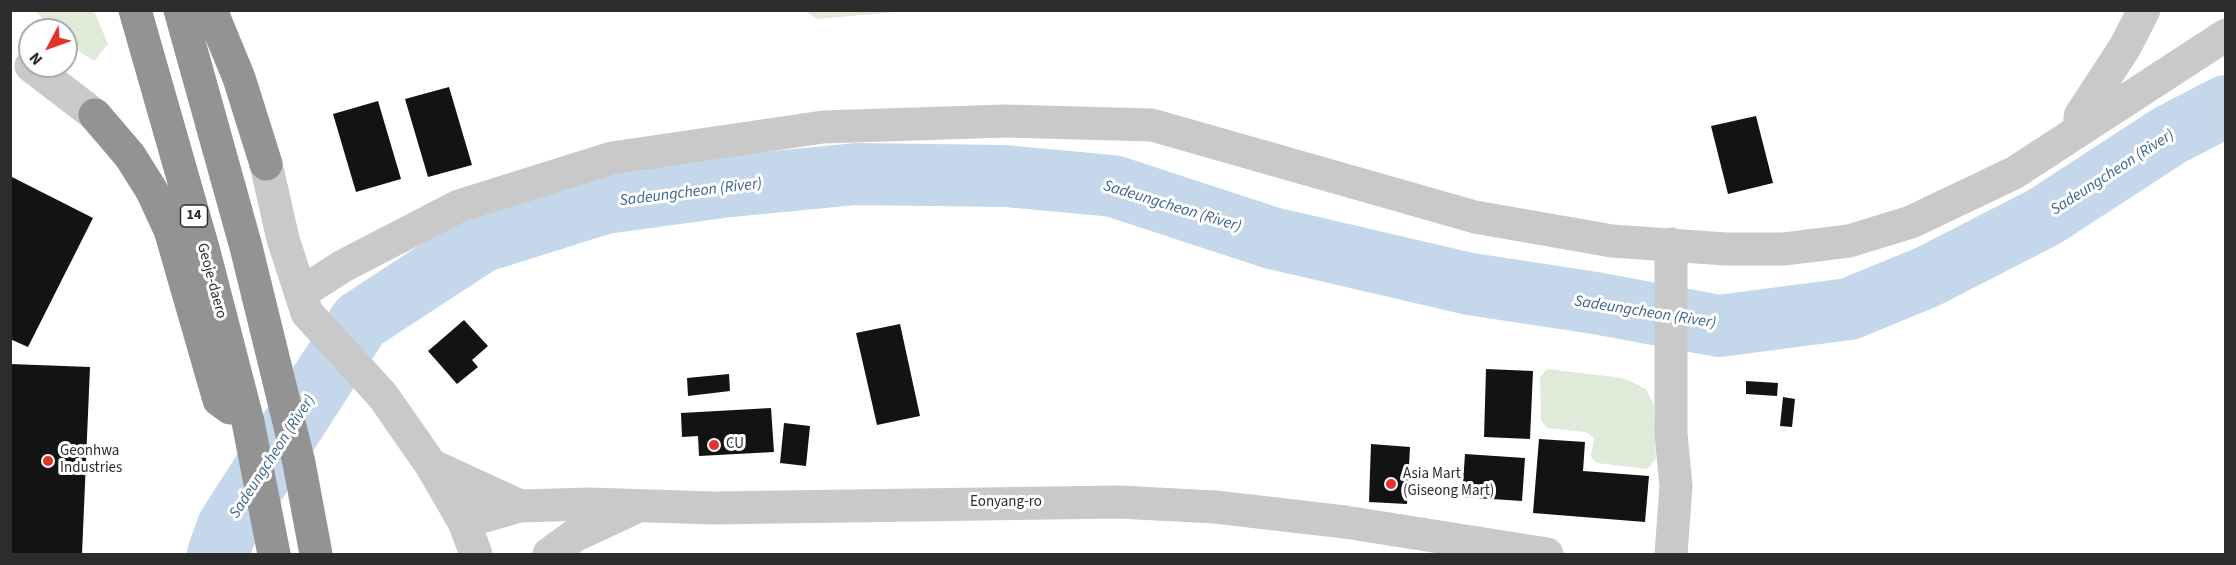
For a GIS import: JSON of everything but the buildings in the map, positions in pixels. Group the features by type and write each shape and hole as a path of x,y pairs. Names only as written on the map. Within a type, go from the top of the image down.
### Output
{"highway":[{"name":"Geoje-daero","path":"135,10 203,248 248,422 273,551"},
{"path":"180,10 246,247 299,463 316,555"},
{"path":"211,10 239,78 266,164"},
{"path":"95,116 130,156 152,190 170,230 219,400 248,422"}],"street":[{"path":"2080,130 2080,116 2125,47 2144,10"},
{"path":"304,303 344,266 459,206 612,158 834,126 1005,121 1152,125 1266,155 1475,217 1612,242 1671,257 1726,249 1784,249 1849,241 1911,222 2014,173 2226,35"},
{"path":"46,78 95,116"},
{"path":"266,164 283,239 304,303 383,396 431,465 464,522 476,555"},
{"path":"1671,257 1671,434 1676,486 1671,555"},
{"path":"431,465 520,506"},
{"name":"Eonyang-ro","path":"464,522 520,506 713,508 1118,502 1183,505 1346,522 1547,555"},
{"path":"549,555 574,536 640,506"}],"green space":[{"path":"35,11 94,11 108,44 94,61 78,51 78,18 42,18"},
{"path":"804,11 907,11 818,19"},
{"path":"1547,369 1623,378 1646,389 1654,405 1656,459 1647,469 1597,463 1591,457 1594,438 1586,432 1547,428 1541,420 1540,377"}],"waterway":[{"name":"Sadeungcheon (River)","path":"218,554 228,526 360,321 481,242 605,203 722,187 856,174 1005,176 1113,186 1272,238 1470,284 1595,303 1719,326 1849,309 1927,277 2044,217 2170,135 2226,106"}],"place":[{"name":"CU","path":"714,445"},
{"name":"Geonhwa Industries","path":"48,461"},
{"name":"Asia Mart (Giseong Mart)","path":"1391,484"}]}
